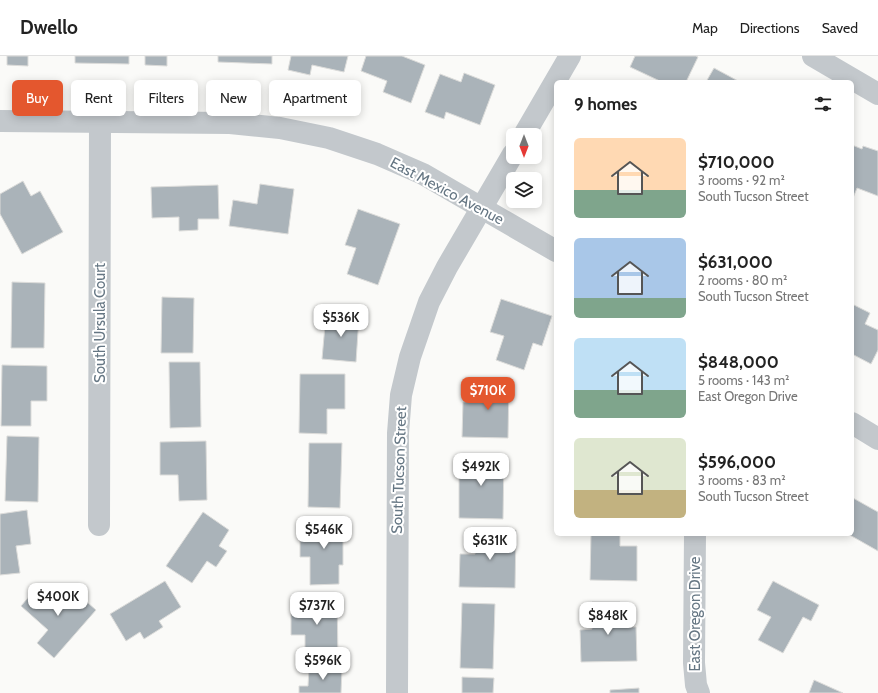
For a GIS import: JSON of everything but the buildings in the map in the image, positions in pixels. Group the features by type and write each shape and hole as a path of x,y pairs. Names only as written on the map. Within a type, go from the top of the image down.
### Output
{"street":[{"path":"556,80 570,56"},
{"path":"813,56 878,94"},
{"path":"528,128 554,83"},
{"name":"East Mexico Avenue","path":"0,121 230,123 280,128 329,138 377,154 416,172 554,250"},
{"name":"South Ursula Court","path":"99,526 100,121"},
{"name":"South Tucson Street","path":"397,693 398,433 401,394 410,357 429,302 447,267 507,164"},
{"path":"854,424 878,440"},
{"name":"East Oregon Drive","path":"695,536 694,663 696,685 699,693"}]}
